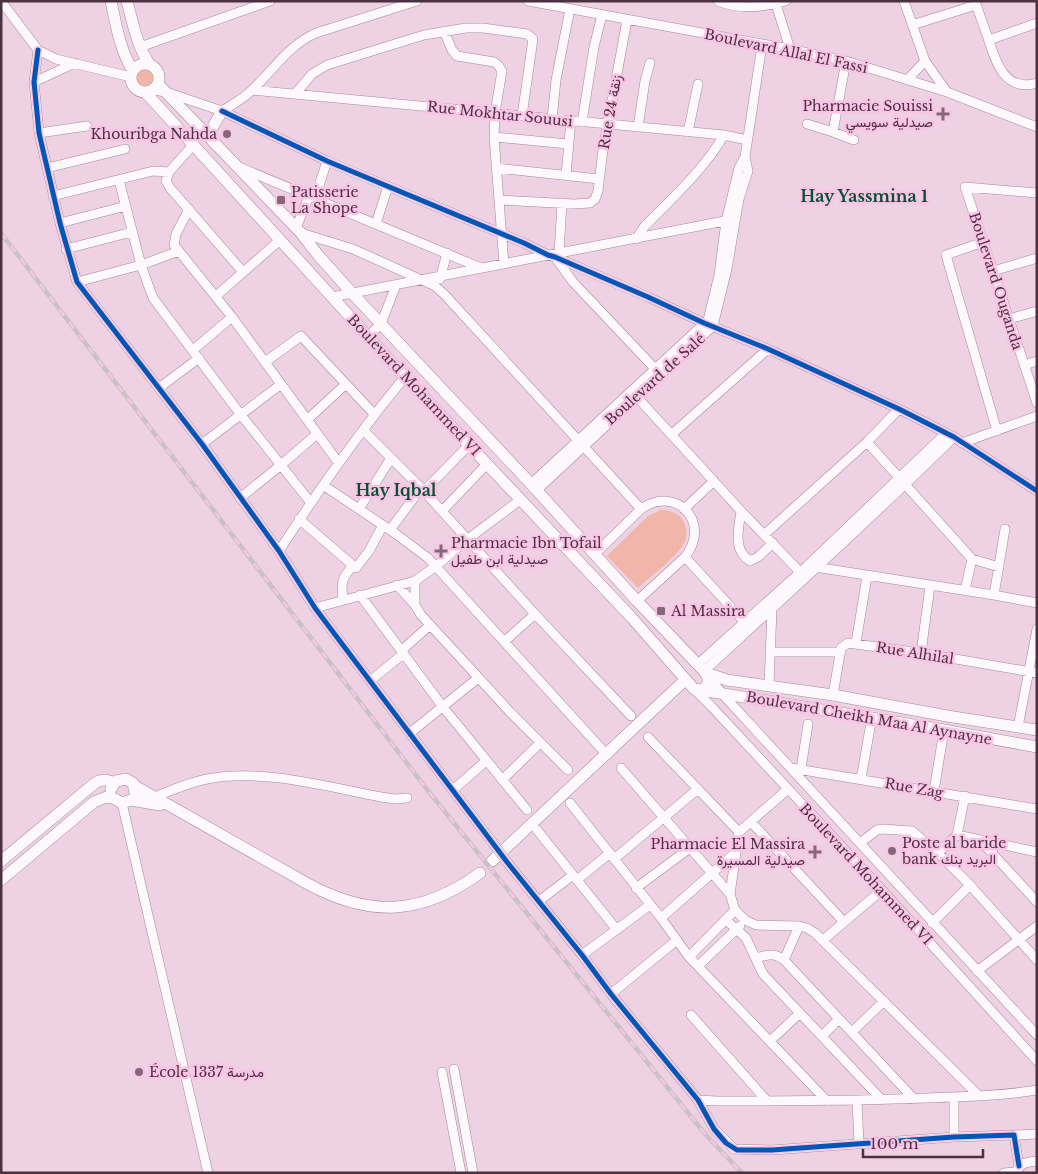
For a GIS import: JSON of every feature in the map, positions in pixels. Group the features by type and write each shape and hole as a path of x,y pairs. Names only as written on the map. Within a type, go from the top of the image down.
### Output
{"main road":[{"path":"111,1 121,46 132,74 132,83 135,88 156,90 158,73 150,65 140,47 127,1"},
{"path":"132,74 139,66 150,65"},
{"name":"Boulevard Mohammed VI","path":"156,90 208,135 299,231 351,292 534,487 594,556 702,670"},
{"name":"Boulevard Mohammed VI","path":"156,90 194,144 280,240 697,690"},
{"path":"208,135 222,111"},
{"path":"492,861 606,755 684,678 682,671 685,665 691,662 702,670 708,685 697,690"},
{"name":"Boulevard Cheikh Maa Al Aynayne","path":"702,670 727,680 833,695 1037,730"},
{"name":"Boulevard Cheikh Maa Al Aynayne","path":"697,690 872,717 1037,747"},
{"path":"122,800 111,793 114,783 121,779 126,779 153,798 326,894 346,902 365,906 385,908 424,902 463,885 480,873"},
{"path":"1,862 95,783 101,780 108,780 114,783"},
{"path":"122,800 134,796 135,786"},
{"path":"1,880 100,799 167,806"},
{"path":"73,801 82,812"}],"street":[{"path":"1,1 38,50 56,59 132,74"},
{"path":"140,47 270,1"},
{"path":"222,111 252,90 292,47 308,37 417,1"},
{"name":"Boulevard Allal El Fassi","path":"528,1 790,49 846,62 947,92 1037,127"},
{"path":"718,1 749,7 786,1"},
{"path":"904,1 925,61 947,92"},
{"path":"775,3 790,49"},
{"path":"912,25 976,3 999,68 1006,76 1018,84 1030,85 1037,83"},
{"path":"552,119 556,80 570,9"},
{"path":"582,122 591,64 602,15"},
{"name":"Rue 24 زنقة","path":"562,203 590,202 597,196 627,20"},
{"path":"989,40 1037,23"},
{"path":"295,94 312,74 326,65 385,46 444,31 483,28 527,34 532,37 522,116"},
{"path":"444,31 452,50 457,56 494,62 501,68 494,113 494,137 504,264"},
{"name":"Boulevard de Salé","path":"534,487 580,442 709,325 727,269 731,220 748,171 745,157 762,45"},
{"path":"38,50 34,82 39,133 66,249 77,282 202,444 279,551 315,608 453,790 457,800 698,1100 714,1128 726,1143 737,1150 772,1150 954,1137 1037,1134"},
{"path":"908,79 925,61"},
{"path":"834,132 846,62"},
{"path":"34,82 75,63"},
{"path":"638,127 650,63"},
{"path":"688,132 698,84"},
{"path":"156,90 222,111 328,161 554,255 709,325 768,349 899,409 950,435 1037,491"},
{"name":"Rue Mokhtar Souusi","path":"252,90 724,135 747,140"},
{"path":"566,175 571,120"},
{"path":"807,124 854,140"},
{"path":"39,133 87,126"},
{"path":"636,239 644,227 704,165 716,150 724,135"},
{"path":"494,137 568,144"},
{"path":"194,144 169,172 166,181 243,272"},
{"path":"47,168 125,149"},
{"path":"328,161 299,231 353,249 435,286 641,509"},
{"path":"237,166 481,268"},
{"path":"496,168 599,179"},
{"path":"53,196 153,171 169,172"},
{"path":"119,180 141,265 153,298 241,415 311,503"},
{"path":"376,224 388,186"},
{"name":"Boulevard Ouganda","path":"1037,193 965,187 1037,403"},
{"path":"499,200 562,203 554,255 573,282 658,372"},
{"path":"60,223 126,206"},
{"path":"189,209 176,234 174,245 232,317 338,462"},
{"path":"332,297 731,220"},
{"path":"66,249 132,232"},
{"path":"216,296 280,240"},
{"path":"983,242 946,255 997,431"},
{"path":"77,282 141,265 179,250"},
{"path":"435,286 442,276 447,253"},
{"path":"993,271 1037,258"},
{"path":"368,336 381,324 396,284"},
{"path":"1009,319 1037,310"},
{"path":"193,350 232,317"},
{"path":"265,362 301,336 374,414"},
{"path":"672,434 768,349"},
{"path":"159,388 199,358"},
{"path":"1024,365 1037,361"},
{"name":"Boulevard de Salé","path":"580,442 636,396 658,372"},
{"path":"279,551 338,462 405,377"},
{"path":"307,420 346,384"},
{"path":"202,444 280,385"},
{"path":"636,396 741,511 804,572"},
{"path":"765,534 867,442 899,409"},
{"path":"962,443 1037,416"},
{"path":"363,430 442,511 631,716"},
{"path":"240,498 317,434"},
{"path":"817,568 950,435"},
{"path":"867,442 972,560 999,567"},
{"path":"299,520 356,568 386,527 469,446"},
{"path":"358,509 391,458"},
{"path":"442,511 487,464"},
{"path":"684,508 714,481"},
{"path":"702,670 747,625 902,482"},
{"path":"323,485 419,550 436,566 606,755"},
{"path":"315,608 415,581 520,500"},
{"path":"594,556 641,509 649,504 658,501 668,501 677,503 684,508 691,517 695,533 691,548 685,557 636,601"},
{"path":"741,511 738,545 745,558 750,561 758,558 773,543"},
{"path":"994,594 1005,529"},
{"path":"685,557 747,625"},
{"path":"965,590 972,560"},
{"path":"343,600 342,580 353,566"},
{"path":"747,625 772,609 804,572 817,568 994,594 1037,603"},
{"path":"856,643 867,576"},
{"path":"415,581 415,605"},
{"path":"397,585 478,678 568,770"},
{"path":"921,653 930,586"},
{"path":"360,595 443,707 527,810"},
{"path":"769,685 772,609"},
{"path":"504,641 535,614"},
{"path":"370,681 430,625"},
{"path":"1018,727 1032,672 1037,629"},
{"name":"Rue Alhilal","path":"841,652 844,645 856,643 1032,672"},
{"path":"770,652 841,652 833,695"},
{"name":"Boulevard Mohammed VI","path":"702,670 932,923 1037,1035"},
{"path":"410,733 478,678"},
{"name":"Boulevard Mohammed VI","path":"697,690 1037,1061"},
{"path":"861,779 872,717"},
{"path":"801,769 808,724"},
{"path":"934,791 944,730"},
{"path":"648,737 739,832"},
{"path":"502,780 540,743"},
{"path":"767,766 779,756"},
{"path":"453,790 486,761"},
{"path":"621,768 730,894 735,910 745,920 756,925 799,926 811,930 979,1096"},
{"name":"Rue Zag","path":"791,768 1037,809"},
{"path":"153,798 185,785 209,779 253,776 277,778 388,798 407,798"},
{"path":"539,901 575,877 612,856 664,818 698,789"},
{"path":"730,894 739,832 788,789"},
{"path":"938,853 957,835 965,796"},
{"path":"122,800 208,1173"},
{"path":"570,803 689,956 827,1101"},
{"path":"820,823 831,812"},
{"path":"751,822 844,922"},
{"path":"538,830 617,930"},
{"path":"860,843 877,830 912,831 938,853 970,885 1037,960"},
{"path":"957,835 1037,852"},
{"path":"982,840 1037,902"},
{"path":"636,888 690,848"},
{"path":"661,918 736,852"},
{"path":"932,923 970,885"},
{"path":"823,940 882,890"},
{"path":"582,955 650,905"},
{"path":"689,956 735,910"},
{"path":"726,920 746,938 764,974 882,1100"},
{"path":"698,966 745,920"},
{"path":"784,960 799,926"},
{"path":"977,971 1037,926"},
{"path":"611,994 677,940"},
{"path":"756,958 772,954 778,955 784,960 914,1099"},
{"path":"957,973 969,963"},
{"path":"852,1032 884,1001"},
{"path":"770,1041 800,1012"},
{"path":"691,1015 767,1101"},
{"path":"822,1036 839,1019"},
{"path":"454,1069 472,1173"},
{"path":"442,1072 461,1173"},
{"path":"698,1100 856,1101 1017,1094 1037,1090"},
{"path":"954,1097 954,1137"},
{"path":"856,1101 859,1144"},
{"path":"1014,1135 1017,1170"},
{"path":"1004,1173 1017,1170 1026,1162 1037,1161"}],"shaded area":[{"path":"145,69 151,72 154,78 151,84 145,87 139,84 136,78 139,72"},
{"path":"661,510 680,516 686,528 686,539 675,555 638,588 607,556 648,516"}],"railway":[{"path":"1,233 429,792 706,1135 742,1173"}],"cycle path":[{"path":"38,50 34,82 39,133 60,223 77,282 202,444 279,551 315,608 370,681 507,862 611,994 698,1100 714,1129 726,1143 737,1150 772,1150 954,1137 1014,1135 1019,1166"},
{"path":"222,111 327,161 524,243 704,323 768,349 899,409 954,437 1037,491"}],"place":[{"name":"Pharmacie Souissi صيدلية سويسي","path":"943,114"},
{"name":"Khouribga Nahda","path":"227,134"},
{"name":"Patisserie La Shope","path":"281,200"},
{"name":"Pharmacie Ibn Tofail صيدلية ابن طفيل","path":"441,551"},
{"name":"Al Massira","path":"661,611"},
{"name":"Poste al baride bank البريد بنك","path":"892,851"},
{"name":"Pharmacie El Massira صيدلية المسيرة","path":"815,852"},
{"name":"École مدرسة 1337","path":"139,1072"}],"district":[{"name":"Hay Yassmina 1","path":"864,196"},
{"name":"Hay Iqbal","path":"396,490"}]}
